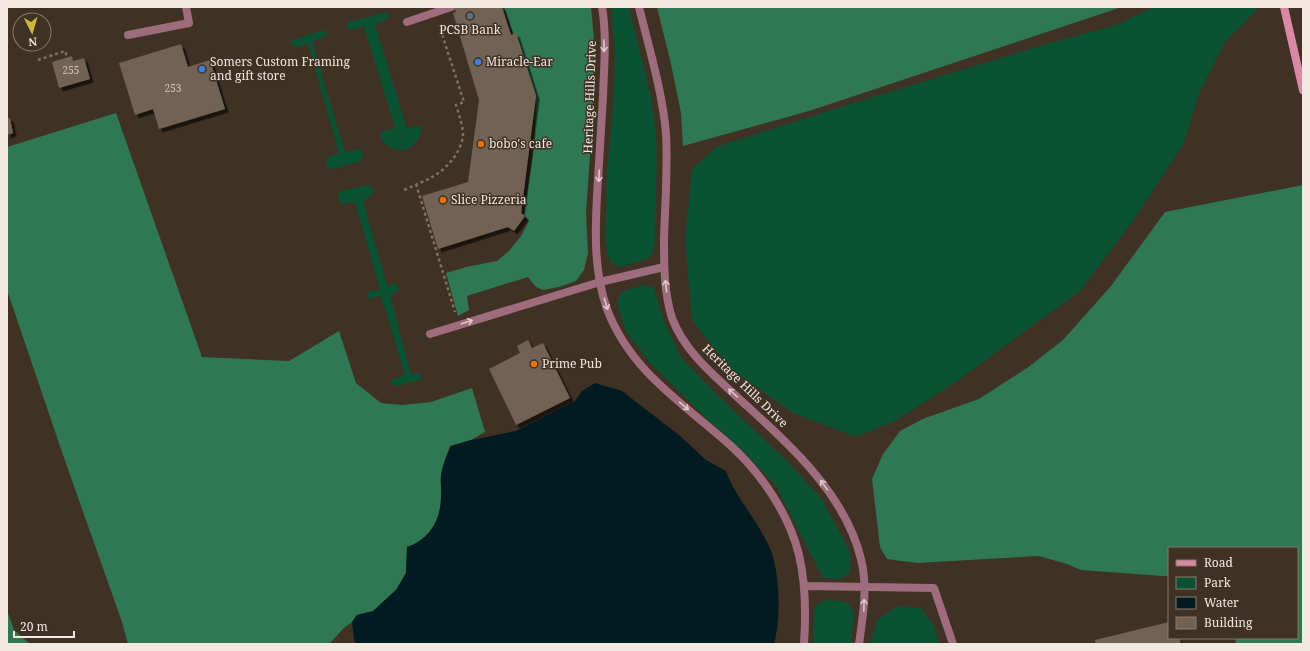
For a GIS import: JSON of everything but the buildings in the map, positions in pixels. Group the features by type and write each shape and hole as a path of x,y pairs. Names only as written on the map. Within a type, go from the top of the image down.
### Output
{"street":[{"path":"128,35 189,23 186,7"},
{"path":"407,22 451,7"},
{"name":"Heritage Hills Drive","path":"602,7 604,17 605,60 596,226 596,255 600,282 607,309 618,333 635,358 654,380 731,446 755,471 775,499 789,526 799,554 804,586 806,619 804,644"},
{"name":"Heritage Hills Drive","path":"639,7 660,95 666,133 664,267 667,295 672,318 696,358 794,450 838,505 853,534 862,560 864,614 859,644"},
{"path":"1284,7 1303,90"},
{"path":"430,334 600,282 664,267"},
{"path":"804,586 934,588 953,644"}],"path":[{"path":"404,190 440,174 449,165 460,149 463,136 456,105 464,102 439,24"},
{"path":"38,60 65,51 68,60"},
{"path":"416,184 456,316"}],"green space":[{"path":"504,7 591,7 595,50 593,114 586,213 588,253 584,270 576,281 559,287 543,290 536,287 528,277 467,296 469,310 458,316 446,273 466,267 497,261 509,251 521,236 529,221 524,215 534,148 536,100"},
{"path":"611,7 629,7 651,97 656,131 657,161 655,241 653,252 649,258 621,267 612,264 607,253 605,239 607,173 613,104 615,56"},
{"path":"657,7 1122,7 809,111 683,146 681,113"},
{"path":"1154,7 1258,7 1225,42 1200,91 1183,145 1133,221 1080,291 953,384 895,421 856,437 793,413 730,369 692,320 685,239 692,169 716,147 1043,45 1116,25"},
{"path":"387,12 389,15 388,19 375,24 407,129 422,125 421,134 415,143 410,147 399,150 388,146 380,137 382,132 395,128 364,27 352,30 348,29 347,25 349,22"},
{"path":"322,30 326,31 327,35 323,38 312,41 345,152 362,149 363,156 361,161 333,169 328,168 326,161 327,158 339,153 308,44 295,47 292,45 291,41"},
{"path":"116,113 202,357 289,361 339,331 356,383 381,403 402,405 431,402 472,388 485,432 471,440 450,446 443,464 439,514 436,521 422,539 407,547 406,573 396,590 373,611 357,615 352,622 329,644 128,644 122,622 7,290 7,147"},
{"path":"367,185 372,186 374,192 363,201 387,285 397,284 399,289 390,295 411,374 420,373 421,376 419,380 396,386 392,384 391,380 405,375 381,296 369,299 367,295 370,292 380,289 355,202 342,204 338,197 339,192"},
{"path":"1303,185 1303,644 1236,644 1235,639 1298,639 1298,547 1168,547 1168,576 1163,576 1081,570 1067,564 1039,556 917,563 887,559 880,547 872,479 883,454 900,431 925,418 979,399 1027,368 1063,340 1111,286 1165,212"},
{"path":"642,285 654,287 663,319 681,357 711,389 789,463 822,499 850,552 850,572 841,579 823,578 776,486 746,454 705,417 649,362 625,330 617,303 621,292"},
{"path":"827,600 841,601 849,604 854,614 851,644 813,644 814,610 818,603"},
{"path":"897,606 921,608 934,625 939,644 870,644 877,620"},
{"path":"7,610 14,630 30,644 7,644"}],"water":[{"path":"595,383 622,391 679,435 706,460 726,471 736,492 767,541 774,561 778,584 778,622 774,644 356,644 352,622 357,615 373,611 396,590 406,573 407,547 422,539 436,521 439,514 442,472 451,446 471,440 516,431 575,401 582,391"}],"place":[{"name":"PCSB Bank","path":"470,16"},
{"name":"Miracle-Ear","path":"478,62"},
{"name":"Somers Custom Framing and gift store","path":"202,69"},
{"name":"bobo's cafe","path":"481,144"},
{"name":"Slice Pizzeria","path":"443,200"},
{"name":"Prime Pub","path":"534,364"}]}
